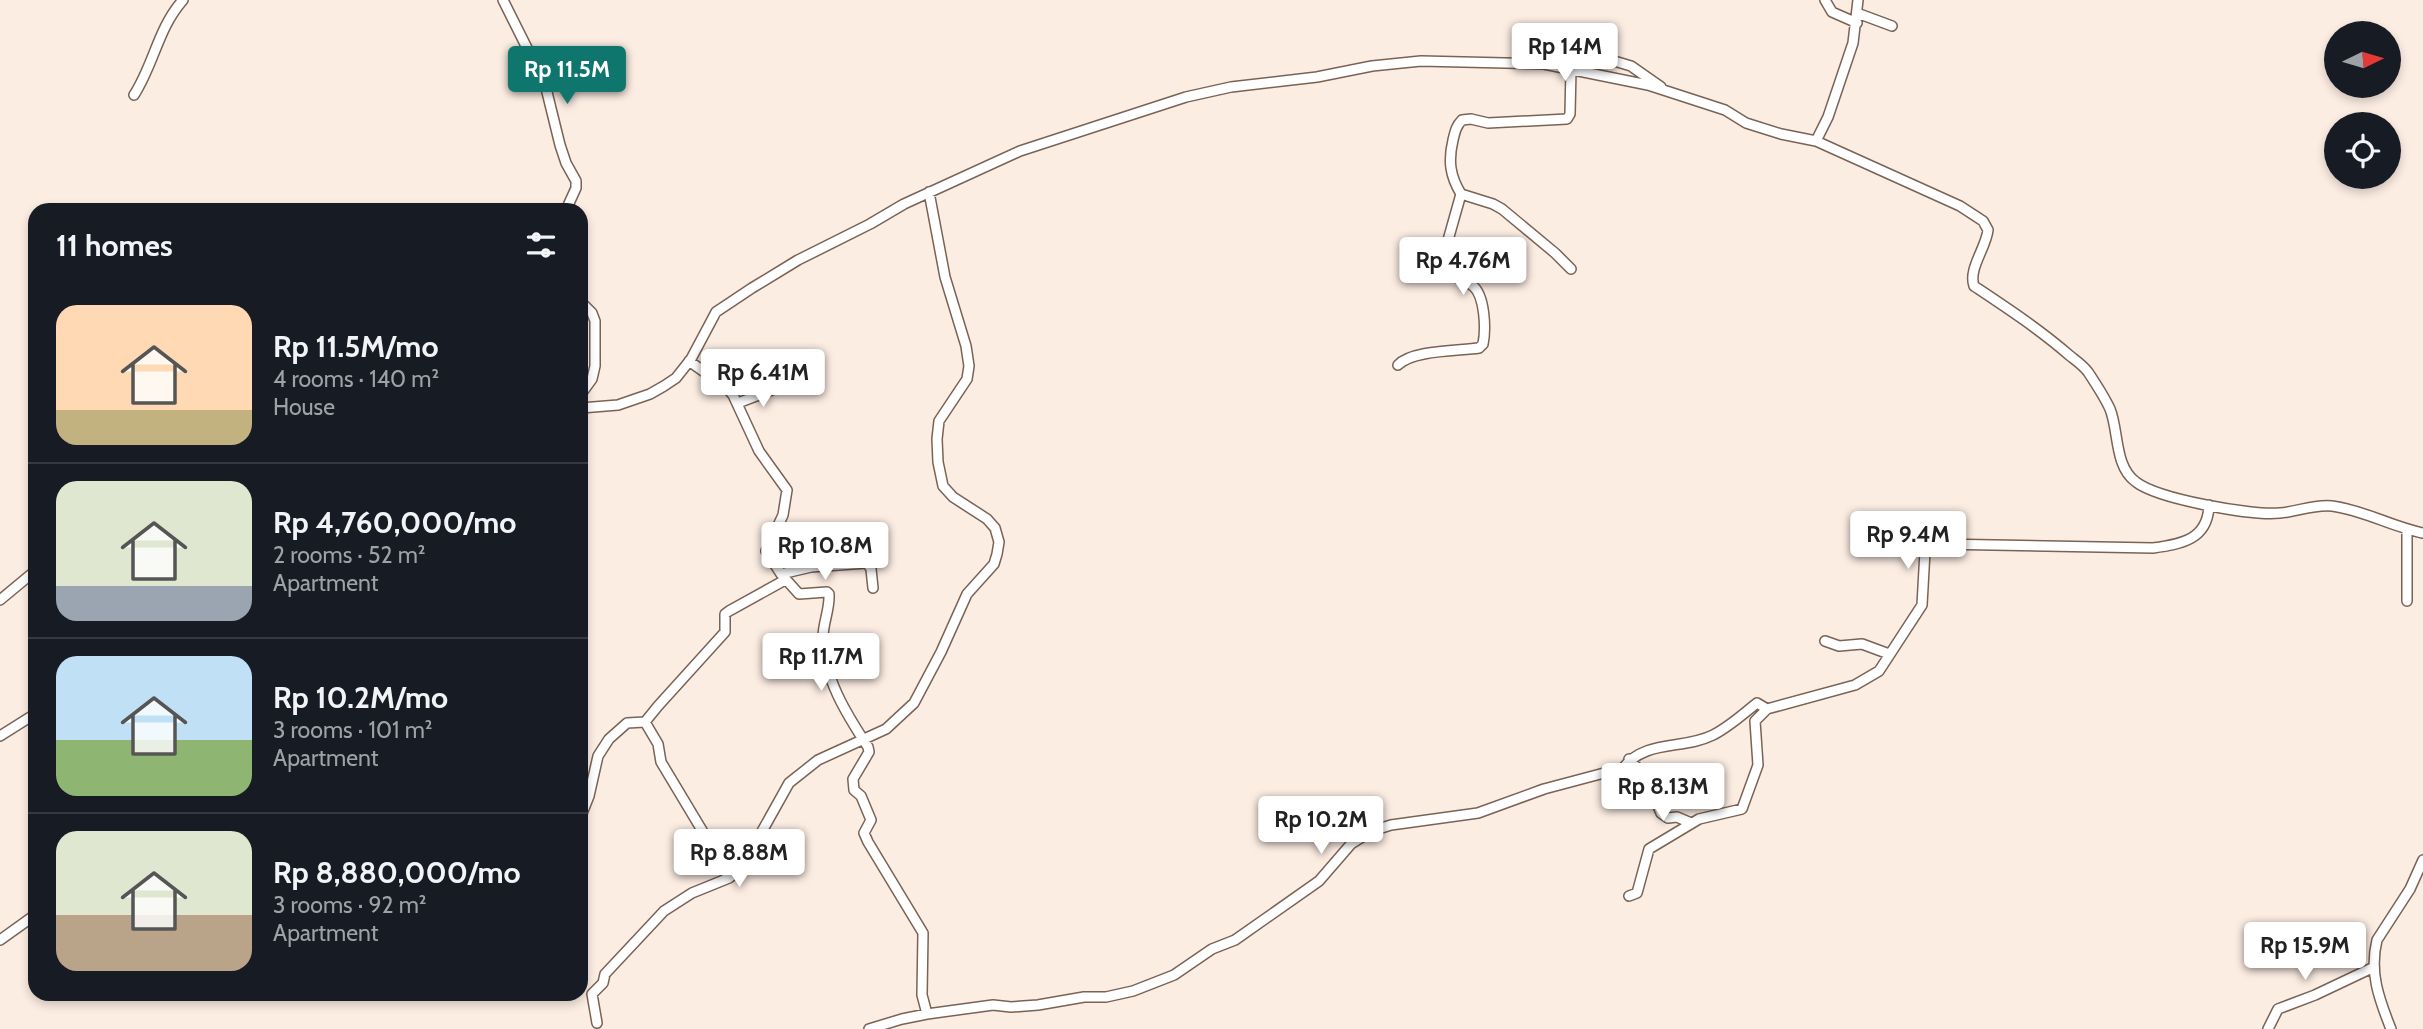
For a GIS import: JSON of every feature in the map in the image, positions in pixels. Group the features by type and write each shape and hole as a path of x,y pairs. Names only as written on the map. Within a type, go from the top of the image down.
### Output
{"street":[{"path":"134,95 143,81 166,22 183,0"},
{"path":"503,0 545,84 559,145 576,181 569,203"},
{"path":"1825,0 1832,12 1892,26"},
{"path":"1816,141 1841,82 1853,43 1858,0"},
{"path":"1581,33 1582,49 1585,53 1631,66 1647,75 1664,91"},
{"path":"588,407 618,405 650,394 676,378 716,312 798,260 929,192 1039,144 1076,135 1160,105 1217,90 1422,61 1544,64 1635,82 1725,110 1746,123 1780,134 1816,141 1899,180 1930,191 1983,221 1988,230 1987,239 1972,279 1974,286 2029,322 2085,368 2110,410 2117,433 2118,451 2127,472 2136,482 2176,498 2254,513 2282,513 2328,506 2360,512 2407,530 2423,533"},
{"path":"1571,69 1570,114 1567,119 1488,123 1464,120 1459,122 1449,161 1456,187 1461,194 1502,209 1571,269"},
{"path":"597,1023 592,994 603,983 606,974 664,911 692,893 729,878 741,869 789,783 818,760 886,729 914,703 967,594 994,564 998,554 999,542 995,528 987,519 953,497 943,486 938,462 939,421 967,379 969,366 966,346 945,277 929,192"},
{"path":"1398,365 1415,355 1479,348 1483,344 1485,332 1479,293 1474,287 1446,272 1441,265 1461,194"},
{"path":"588,309 595,321 595,366 588,384"},
{"path":"689,360 727,388 738,403 759,451 787,490 783,515 765,549 783,577 799,594 828,594 823,654 836,692 869,752 853,779 854,790 861,796 871,820 864,833 923,933 922,995 927,1014"},
{"path":"738,403 778,388"},
{"path":"1629,896 1637,893 1650,849 1703,817 1738,811 1744,806 1758,765 1755,721 1767,709 1855,685 1879,671 1922,604 1923,562 1925,551 1931,546 2153,548 2183,544 2206,523 2209,505"},
{"path":"2407,530 2407,601"},
{"path":"588,798 598,755 609,739 626,723 645,722 725,632 725,614 729,611 783,577 811,568 867,563 871,569 873,588"},
{"path":"0,600 28,577"},
{"path":"1825,641 1839,646 1862,644 1889,654"},
{"path":"869,1029 902,1018 993,1005 1025,1006 1084,997 1106,998 1150,985 1174,975 1212,949 1235,940 1319,881 1351,844 1372,831 1391,825 1478,813 1544,789 1623,768 1629,759 1643,751 1711,736 1757,703 1767,709"},
{"path":"0,736 28,719"},
{"path":"645,722 658,744 660,760 729,878"},
{"path":"1629,759 1645,776 1661,813 1668,818 1677,817 1691,823"},
{"path":"2391,1029 2379,999 2372,968 2377,940 2410,889 2423,860"},
{"path":"0,940 28,920"},
{"path":"2268,1029 2278,1009 2372,968"}]}
